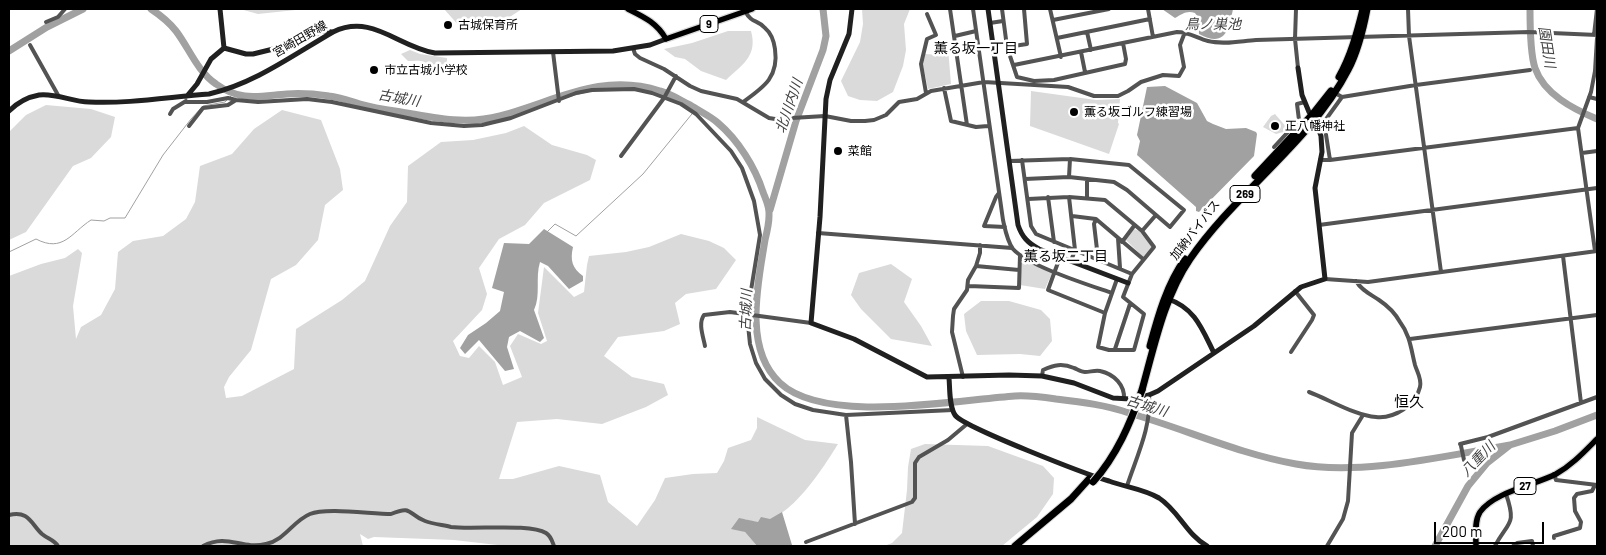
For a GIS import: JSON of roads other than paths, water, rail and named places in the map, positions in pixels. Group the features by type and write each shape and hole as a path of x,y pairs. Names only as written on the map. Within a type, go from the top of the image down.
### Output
{"highway":[{"name":"加納バイパス","path":"1313,118 1331,91 1359,38 1363,9"},
{"name":"加納バイパス","path":"1021,546 1073,502 1110,459 1124,437 1167,299 1181,263 1204,233 1313,118 1338,95 1349,70 1368,9"},
{"name":"加納バイパス","path":"1015,546 1091,480"}],"main road":[{"path":"628,9 644,17 660,29 666,40"},
{"name":"9","path":"666,40 748,10"},
{"name":"27","path":"1476,546 1476,525 1479,514 1486,506 1506,494 1554,474 1568,466 1597,439"}],"street":[{"path":"46,22 58,17 65,9"},
{"path":"220,9 224,48"},
{"path":"811,322 827,90 850,34 852,9"},
{"path":"950,9 967,125"},
{"path":"973,9 984,82 988,126 1005,227 1012,248 1020,255 1055,272 1112,293"},
{"path":"988,9 1018,226 1022,234 1033,246 1128,283"},
{"path":"1002,9 1007,47 1017,77 1034,81 1054,80 1125,64 1123,43"},
{"path":"1007,47 1027,44 1024,9"},
{"path":"1050,9 1061,57"},
{"path":"1053,20 1109,9"},
{"path":"1148,9 1153,37"},
{"path":"1296,9 1295,39 1300,88 1321,136 1320,160 1315,188 1325,279"},
{"path":"1408,9 1409,36 1441,272"},
{"path":"705,346 701,324 704,315 730,312 811,322 854,338 927,378 1010,375 1042,376 1074,383 1112,398 1124,399 1149,395 1182,376 1254,326 1295,291 1309,283 1325,279 1368,282 1596,251 1578,128 1589,97 1595,70 1597,9"},
{"path":"743,102 767,82 772,75 776,62 770,33 762,24 750,19 748,10"},
{"path":"926,93 921,64 927,39 936,35 927,14"},
{"path":"1057,38 1150,19"},
{"path":"990,23 1003,21"},
{"name":"宮崎田野線","path":"9,111 36,95 58,95 88,102 186,99 221,91 245,82 332,32 345,27 368,26 416,48 435,53 613,51 666,40"},
{"path":"224,48 253,54 298,43 322,31 332,32"},
{"path":"955,36 976,31"},
{"path":"1087,32 1090,50"},
{"path":"1014,65 1185,32 1208,41 1229,42 1529,32 1596,36"},
{"path":"633,48 635,54 640,58 676,76 690,86 701,91 730,96 776,119 825,116 865,122 886,115 899,102 917,100 926,93 944,88 984,82 1054,86 1077,89 1094,96 1118,96 1140,82 1163,74 1179,76 1184,66 1180,44 1185,32"},
{"path":"30,45 58,95"},
{"path":"170,114 173,109 186,99 201,78 210,59 224,48"},
{"path":"553,52 559,101"},
{"path":"1082,52 1085,72"},
{"path":"1330,160 1324,122 1338,95 1530,70"},
{"path":"620,156 664,98 676,76"},
{"path":"1054,80 1054,86"},
{"path":"944,88 951,121 976,127 988,126"},
{"path":"186,99 207,102 228,98 258,102 307,99 332,102 431,122 464,126 482,125 511,118 592,90 634,89 652,93 681,104 696,114 731,151 746,177 754,201 760,234 748,315 750,344 756,363 765,379 777,392 795,404 813,410 846,415 953,409"},
{"path":"1589,97 1597,99"},
{"path":"189,126 203,108 228,105 236,100"},
{"path":"1274,147 1299,120 1297,104 1305,102"},
{"path":"1320,160 1578,128"},
{"path":"1582,153 1597,151"},
{"path":"1009,160 1070,159 1128,164 1184,210 1170,227 1127,190 1114,182 1069,177 1025,179"},
{"path":"1069,177 1070,159"},
{"path":"1022,160 1031,226 1041,236 1098,258 1132,274"},
{"path":"1087,179 1087,198"},
{"path":"1319,225 1597,188"},
{"path":"999,193 984,226 1005,227"},
{"path":"1048,197 1054,242"},
{"path":"1028,199 1069,197 1105,200 1142,231 1154,247 1132,274 1122,297 1144,314 1134,350 1109,350 1098,347 1105,313 1117,279"},
{"path":"1069,197 1075,250 1071,261"},
{"path":"1142,231 1156,215"},
{"path":"1072,216 1096,219 1143,260"},
{"path":"1096,219 1094,224 1098,258"},
{"path":"1122,242 1134,226"},
{"path":"818,234 1012,248"},
{"path":"1118,238 1120,268"},
{"path":"963,377 952,332 953,316 954,309 969,286 968,280 976,266 980,245"},
{"path":"969,286 1019,288 1020,255"},
{"path":"1563,256 1581,403"},
{"path":"1060,257 1048,290 1105,313"},
{"path":"976,266 1019,270"},
{"path":"1308,392 1363,415 1378,418 1391,416 1408,405 1418,392 1420,378 1410,340 1402,324 1394,313 1359,287 1356,281"},
{"path":"1291,352 1314,315 1295,291"},
{"path":"1167,299 1180,303 1194,316 1214,353"},
{"path":"1115,349 1130,304"},
{"path":"1410,340 1597,314"},
{"path":"1042,376 1044,370 1053,365 1067,366 1084,372 1100,371 1111,375 1122,385 1124,399"},
{"path":"950,378 953,409 958,418 967,424 1109,482 1127,486 1159,498 1194,536 1207,546"},
{"path":"1127,486 1146,428 1149,412 1149,395"},
{"path":"1464,460 1460,445 1488,437 1597,397"},
{"path":"846,415 855,524"},
{"path":"1327,546 1343,519 1348,501 1352,432 1363,415"},
{"path":"806,542 912,502 915,498 915,462 919,457 948,440 967,424"},
{"path":"1554,474 1556,480 1596,485 1592,491 1577,494 1574,498 1575,511 1581,522 1580,528 1554,536 1554,538"},
{"path":"1495,546 1511,521 1511,509 1506,494"},
{"path":"414,514 419,509"},
{"path":"203,546 220,540 231,540 246,546 265,545 282,538 303,518 320,511 390,514 401,510 408,510 423,520 451,527 511,528 540,531 550,537 554,546"},
{"path":"9,516 17,514 28,517 44,536 54,541 58,546"},
{"path":"1513,546 1517,543 1532,541 1533,546"}],"water":[{"name":"鳥ノ巣池","path":"1162,9 1233,9 1230,24 1224,35 1215,39 1199,34 1198,18 1195,13 1187,12 1175,18"},
{"path":"1165,86 1197,103 1207,121 1226,129 1246,128 1257,134 1254,156 1199,212 1196,211 1196,207 1137,155 1140,141 1137,135 1147,87"},
{"path":"544,229 573,247 573,263 576,270 583,276 583,281 569,289 548,266 540,262 534,310 544,338 540,342 520,331 509,337 507,347 514,369 505,371 479,340 465,354 460,348 468,335 500,311 504,292 492,288 504,243 529,244"},
{"path":"782,512 792,545 790,546 757,546 745,532 731,529 739,518 758,522 761,517 770,519"}],"waterway":[{"name":"古城川","path":"9,51 47,27 83,9"},
{"name":"古城川","path":"151,9 173,28 209,79 225,90 242,96 324,95 381,109 463,120 488,119 579,91 618,85 638,86 660,91 690,105 715,120 732,137 745,154 760,183 769,213 757,295 757,334 761,352 768,369 780,383 801,396 827,403 859,407 927,405 1020,396 1075,401 1120,410 1275,460 1321,467 1348,468 1403,463 1510,445"},
{"name":"北川内川","path":"770,210 796,121 823,50 826,36 823,9"},
{"name":"園田川","path":"1530,9 1532,55 1539,77 1545,86 1560,100 1597,119"},
{"path":"9,252 36,239 45,243 60,243 91,220 104,221 110,218 125,218 163,155 191,119 203,106 225,102 234,93"},
{"path":"547,232 555,224 576,236 643,174 696,109"},
{"name":"八重川","path":"1435,546 1468,486 1487,463 1510,445 1597,415"}],"place":[{"name":"古城保育所","path":"448,25"},
{"name":"市立古城小学校","path":"374,70"},
{"name":"薫る坂ゴルフ練習場","path":"1074,112"},
{"name":"正八幡神社","path":"1275,126"},
{"name":"菜館","path":"838,151"}],"district":[{"name":"薫る坂一丁目","path":"976,48"},
{"name":"薫る坂二丁目","path":"1066,256"},
{"name":"恒久","path":"1409,402"}]}
